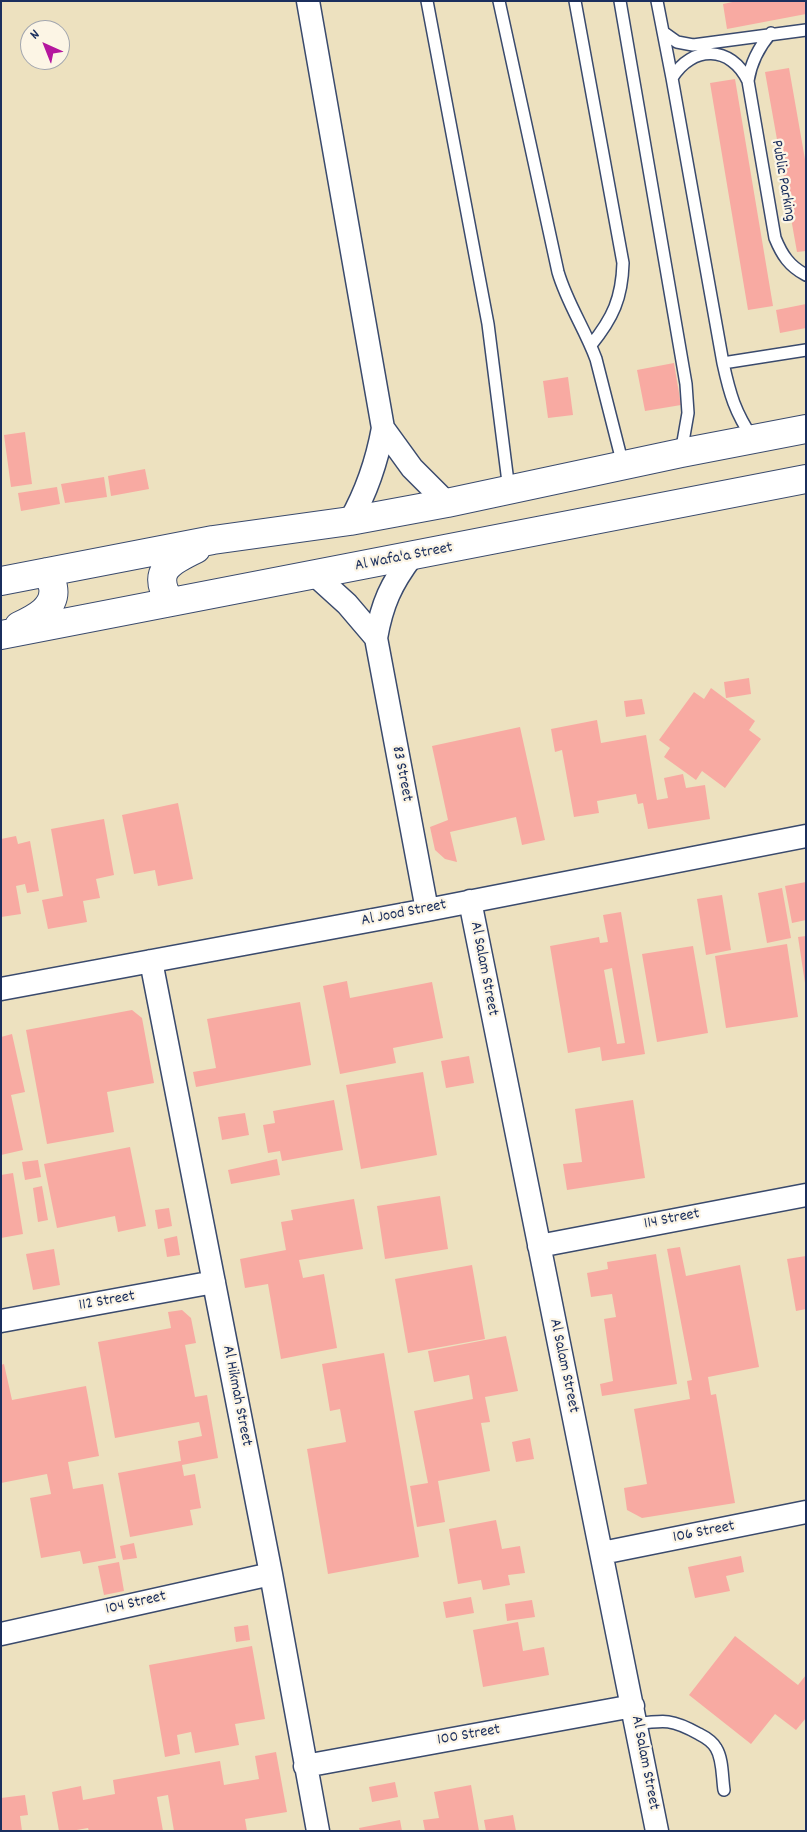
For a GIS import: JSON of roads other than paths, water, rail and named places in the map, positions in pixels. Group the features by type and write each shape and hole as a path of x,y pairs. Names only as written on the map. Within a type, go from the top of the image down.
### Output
{"street":[{"path":"308,1 383,428 372,476 350,521"},
{"path":"383,428 412,468 447,503"},
{"path":"1,581 213,540 350,521 447,503 680,453 806,429"},
{"name":"Al Wafa'a Street","path":"1,634 314,575 806,478"},
{"path":"170,602 164,592 162,580 164,570 170,563 213,540"},
{"name":"83 Street","path":"412,556 387,594 376,638 427,910"},
{"path":"1,634 36,617 50,605 53,587 47,572"},
{"name":"83 Street","path":"314,575 347,604 376,638"},
{"name":"Al Jood Street","path":"1,989 427,910 806,836"},
{"name":"Al Salam Street","path":"470,901 657,1831"},
{"name":"Al Hikmah Street","path":"151,961 271,1574 318,1831"},
{"name":"114 Street","path":"538,1246 806,1195"},
{"name":"112 Street","path":"1,1321 214,1282"},
{"name":"106 Street","path":"602,1553 806,1512"},
{"name":"104 Street","path":"1,1634 271,1574"},
{"name":"100 Street","path":"305,1766 634,1715"}],"lane":[{"path":"427,1 488,324 509,490"},
{"path":"500,1 558,272 565,294 591,345 596,359 622,465"},
{"path":"575,1 623,263 622,280 613,312 605,328 591,345"},
{"path":"620,1 686,384 688,413 680,453"},
{"path":"657,1 722,363 733,404 738,416 754,440"},
{"path":"663,32 677,42 694,46 771,33 806,30"},
{"path":"748,81 750,66 762,44 771,33"},
{"path":"672,78 686,62 695,56 706,54 727,58 736,63 744,71 748,81"},
{"name":"Public Parking","path":"748,81 775,238 782,256 795,270 806,275"},
{"path":"722,363 806,350"},
{"path":"634,1715 682,1724 712,1741 717,1749 724,1790"}]}
